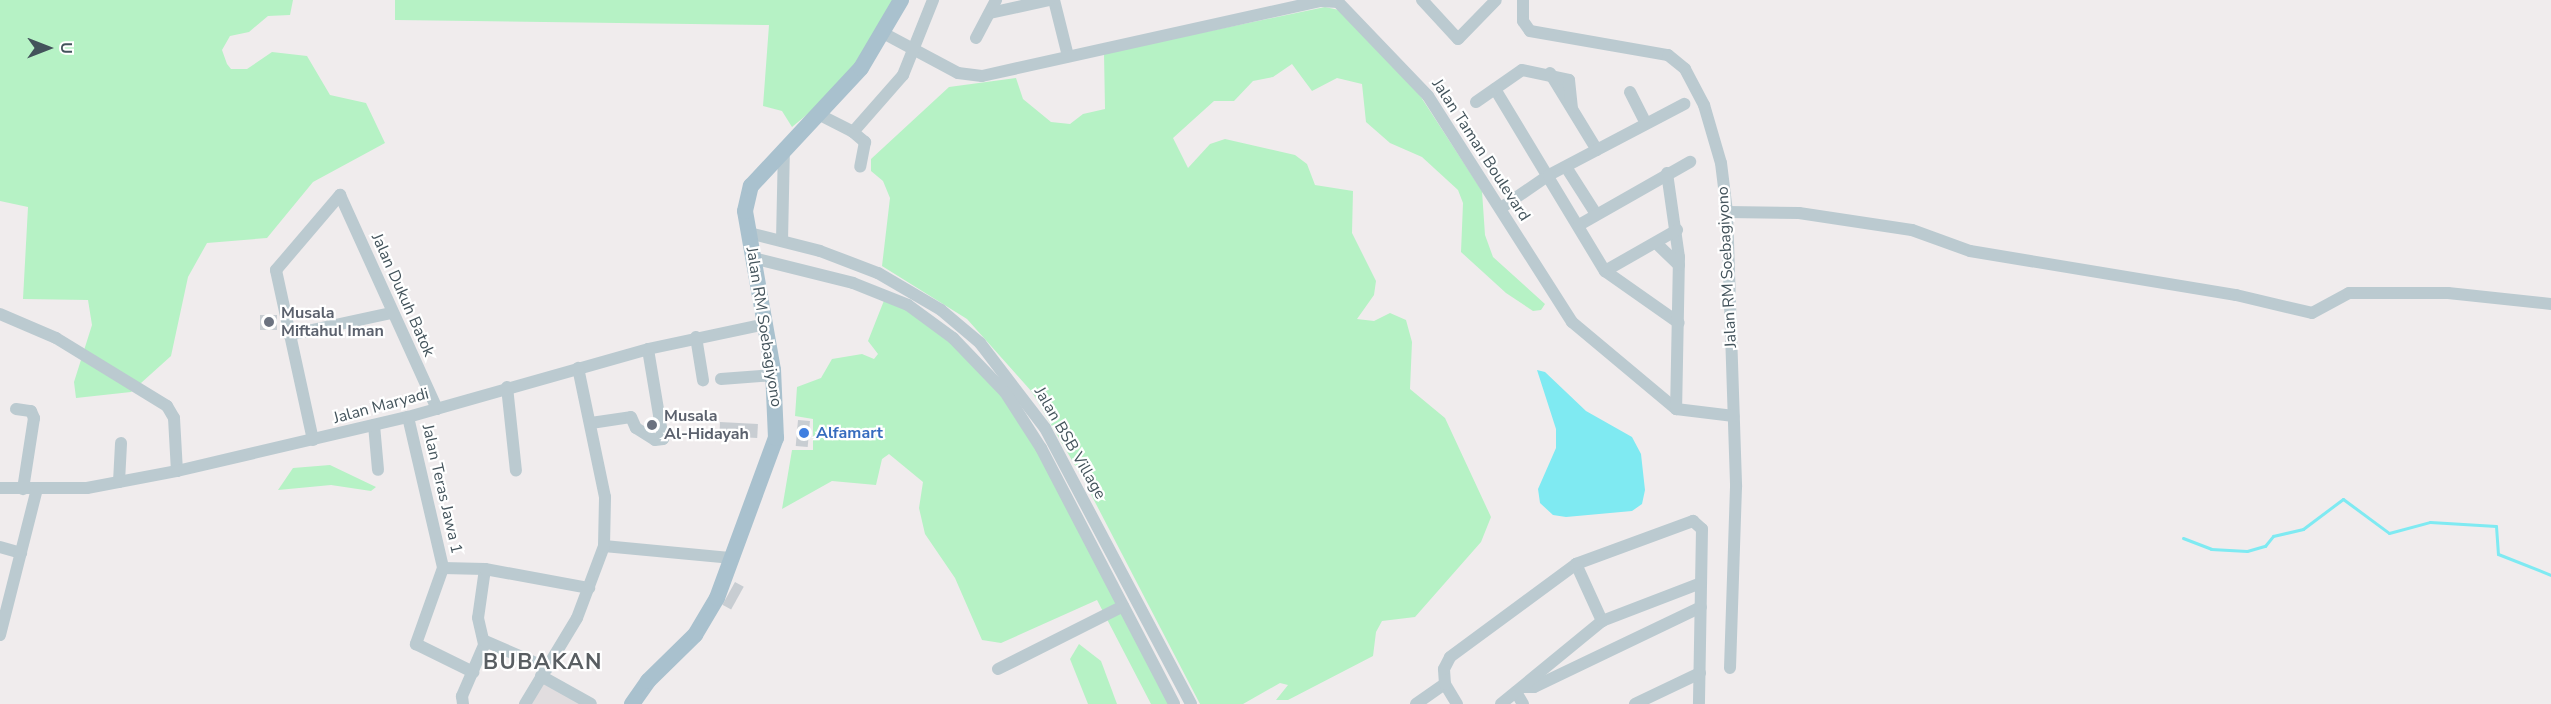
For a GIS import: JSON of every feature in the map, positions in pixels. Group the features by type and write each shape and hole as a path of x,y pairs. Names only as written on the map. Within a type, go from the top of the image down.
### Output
{"main road":[{"name":"Jalan RM Soebagiyono","path":"632,704 648,681 695,635 717,598 776,438 774,375 745,211 751,186 784,147 818,114 885,34 901,0"}],"street":[{"path":"853,132 903,75 915,50 933,0"},
{"path":"976,38 996,0"},
{"path":"990,13 1048,0"},
{"path":"1054,0 1068,56"},
{"path":"1422,0 1458,39 1491,10 1496,0"},
{"name":"Jalan RM Soebagiyono","path":"1523,0 1523,21 1530,31 1654,49 1685,69 1704,105 1720,163 1727,212 1734,416 1730,668"},
{"name":"Jalan Taman Boulevard","path":"885,34 958,73 976,76 1334,1 1428,96 1572,322 1676,409"},
{"path":"1476,102 1522,70 1550,74 1597,150"},
{"path":"1495,89 1605,271 1679,323"},
{"path":"1630,92 1645,121"},
{"path":"1501,208 1549,175 1645,121 1684,104"},
{"path":"818,114 853,132 865,142 860,167"},
{"path":"782,241 784,147"},
{"path":"1579,225 1690,162"},
{"path":"1566,167 1596,214"},
{"path":"1667,173 1677,230 1679,265 1676,409 1734,416"},
{"name":"Jalan Dukuh Batok","path":"289,335 276,270 340,195 436,409"},
{"path":"1727,212 1799,213 1912,230 1970,251 2236,295 2312,313 2349,293 2448,293 2551,304"},
{"path":"1605,271 1677,230"},
{"name":"Jalan BSB Village","path":"749,233 838,257 888,278 962,325 1005,371 1076,482 1191,704"},
{"path":"1656,243 1679,265"},
{"path":"753,258 873,290 908,305 953,338 1005,392 1023,420 1174,704"},
{"path":"313,440 289,335 392,313"},
{"path":"0,314 56,338 167,406 174,418 177,471"},
{"name":"Jalan Maryadi","path":"0,488 37,489 119,482 177,471 408,417 507,387 696,337 766,324"},
{"path":"696,337 703,380"},
{"path":"591,423 631,417 636,428 655,440 663,439 648,349"},
{"path":"525,704 589,588 604,546 605,497 578,368"},
{"path":"721,379 774,375"},
{"path":"507,387 516,471"},
{"path":"16,409 31,411 34,418 23,489"},
{"name":"Jalan Teras Jawa 1","path":"408,417 443,568 416,644 473,672"},
{"path":"374,425 378,470"},
{"path":"119,482 121,443"},
{"path":"0,635 37,489"},
{"path":"1457,704 1445,684 1450,657 1576,564 1693,521 1702,529 1699,704"},
{"path":"604,546 732,558"},
{"path":"0,547 21,554"},
{"path":"1576,564 1602,621"},
{"path":"443,568 485,569 589,588"},
{"path":"464,704 462,696 485,641 478,618 485,569"},
{"path":"1501,704 1520,690 1530,676 1602,621 1701,583"},
{"path":"998,669 1123,606"},
{"path":"1520,690 1534,687 1701,608"},
{"path":"485,641 544,672 591,704"},
{"path":"1635,704 1700,673"},
{"path":"1416,704 1445,684"},
{"path":"1520,690 1523,704"}],"shaded area":[{"path":"544,679 587,704 530,704"}],"green space":[{"path":"0,0 293,0 290,15 268,16 249,32 230,36 222,50 227,64 231,69 247,69 272,52 307,56 330,95 366,103 385,143 313,182 267,238 207,243 188,277 171,356 131,392 76,398 74,382 92,325 88,300 23,299 28,207 0,201"},
{"path":"395,0 895,0 874,41 833,93 792,127 782,111 763,106 769,25 395,20"},
{"path":"1325,7 1339,10 1419,94 1482,191 1485,235 1493,257 1545,304 1541,310 1533,311 1506,293 1461,252 1463,203 1458,190 1422,157 1390,143 1366,122 1362,84 1337,78 1312,91 1292,64 1273,77 1253,81 1234,101 1214,101 1173,138 1188,168 1210,144 1225,139 1295,155 1307,164 1315,185 1353,191 1352,233 1376,281 1374,295 1357,319 1374,321 1390,313 1406,320 1412,342 1410,389 1445,418 1491,517 1481,542 1415,617 1382,621 1376,632 1373,656 1288,700 1276,700 1288,685 1280,683 1243,704 1200,704 1083,479 1032,392 967,319 882,266 890,198 883,181 871,171 871,159 949,87 1016,78 1023,99 1051,122 1070,124 1083,114 1105,109 1104,53"},
{"path":"885,298 931,324 1004,393 1039,449 1171,704 1151,704 1097,600 1001,643 982,640 955,578 925,534 919,508 923,482 889,454 882,459 876,485 832,481 782,509 792,450 813,450 813,419 795,416 797,387 821,378 832,359 862,354 874,359 878,354 868,341"},
{"path":"330,465 376,487 371,491 331,485 278,490 293,468"},
{"path":"1079,644 1101,661 1117,704 1088,704 1070,659"}],"water":[{"path":"1537,370 1545,372 1586,411 1632,437 1641,454 1645,490 1642,504 1632,511 1566,517 1553,515 1540,503 1538,489 1556,448 1556,429"}],"building":[{"name":"Musala Miftahul Iman","path":"260,315 277,315 277,330 260,330"},
{"name":"Alfamart","path":"798,420 810,421 808,447 796,446"},
{"path":"720,422 758,424 757,438 719,436"},
{"path":"735,582 744,587 731,610 722,605"}],"waterway":[{"path":"2183,538 2211,549 2247,551 2265,546 2273,536 2303,529 2343,499 2389,533 2430,522 2496,526 2498,554 2551,575"}],"place":[{"name":"Musala Miftahul Iman","path":"269,322"},
{"name":"Musala Al-Hidayah","path":"652,425"},
{"name":"Alfamart","path":"804,433"}],"district":[{"name":"BUBAKAN","path":"543,663"}]}
